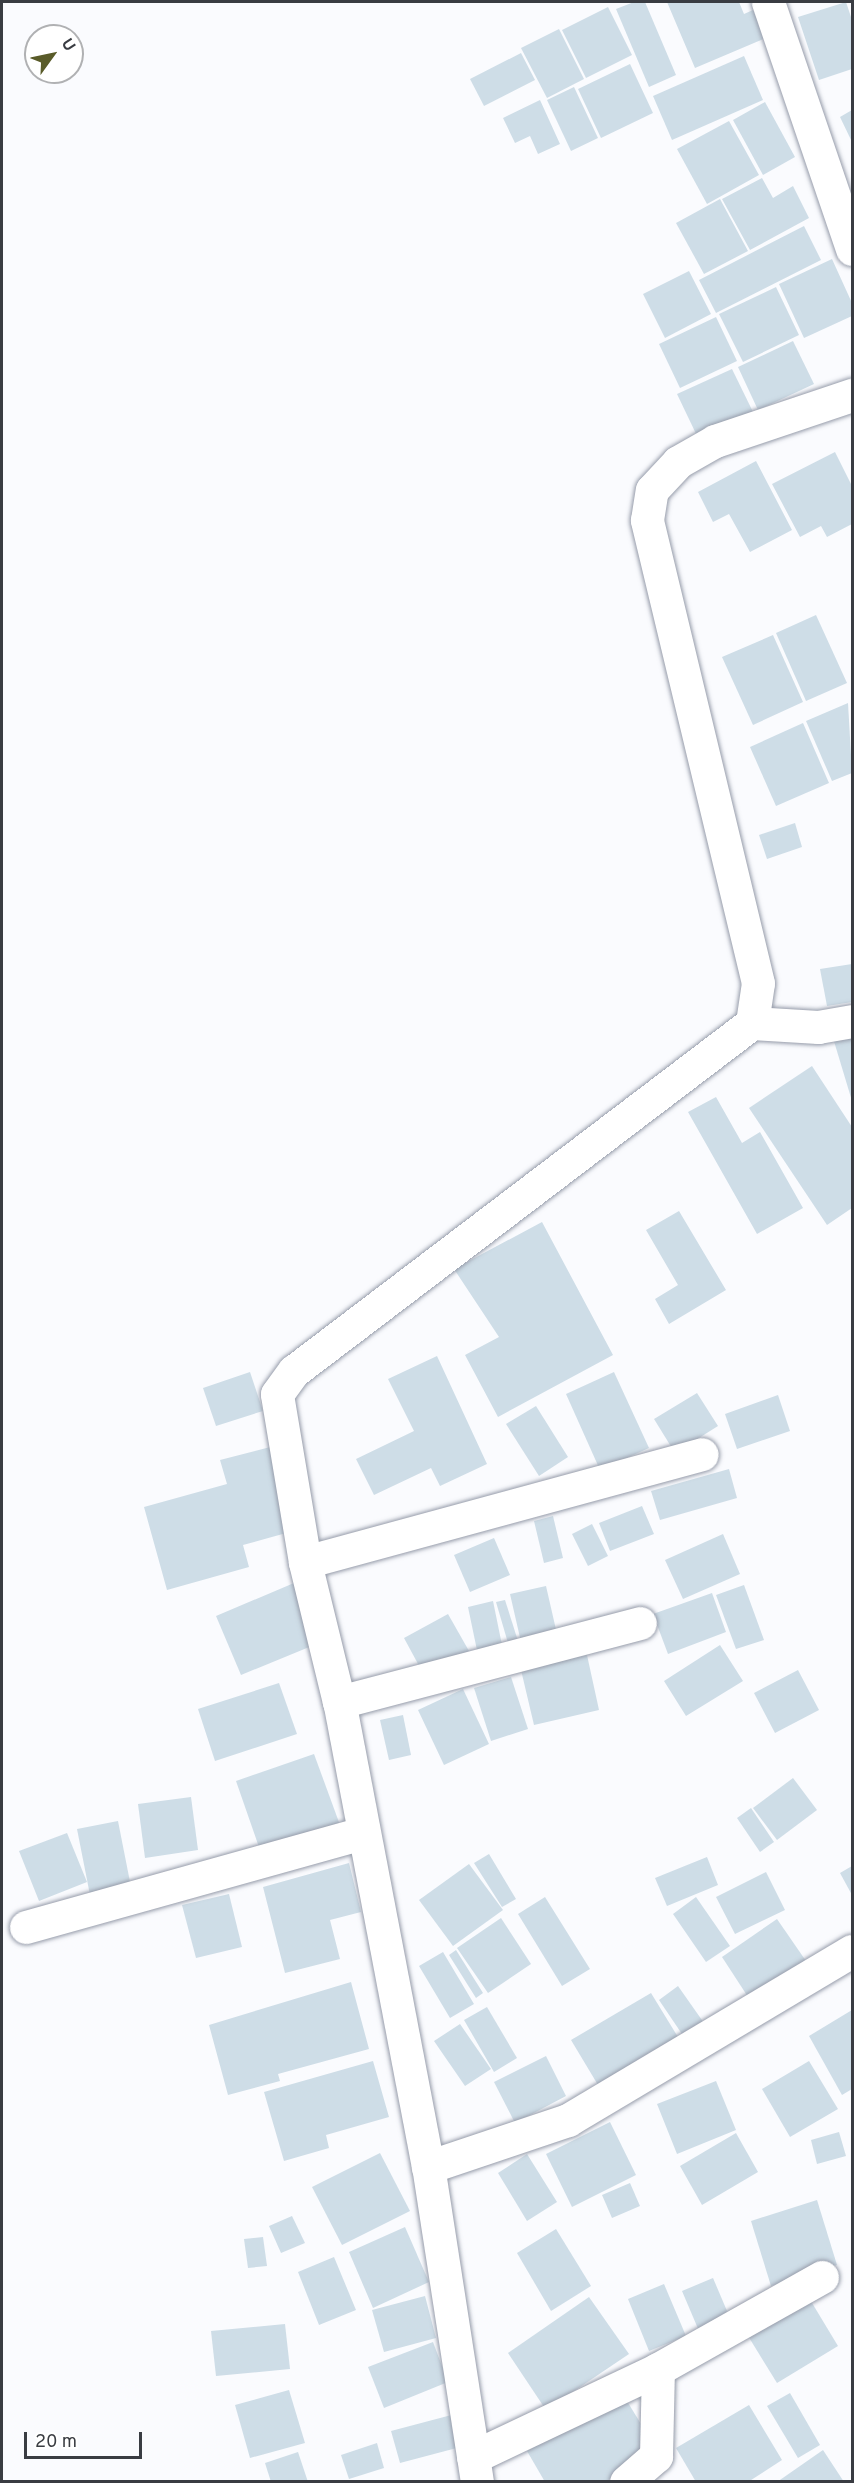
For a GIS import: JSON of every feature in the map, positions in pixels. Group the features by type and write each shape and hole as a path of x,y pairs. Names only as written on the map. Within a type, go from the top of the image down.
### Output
{"street":[{"path":"768,2 852,249"},
{"path":"752,1023 758,983 647,520 652,490 678,462 715,441 852,395"},
{"path":"822,2277 475,2469 428,2167 339,1702 305,1562 276,1410 285,1380 752,1023 818,1027 852,1021"},
{"path":"305,1562 702,1454"},
{"path":"339,1702 640,1623"},
{"path":"26,1927 363,1833"},
{"path":"428,2167 568,2120 852,1951"},
{"path":"626,2481 656,2456 658,2369"}],"building":[{"path":"634,2 645,2 676,75 649,87 616,9"},
{"path":"667,2 739,2 744,14 753,10 766,38 695,68"},
{"path":"846,2 852,20 852,69 819,80 798,17"},
{"path":"608,7 632,55 586,78 562,30"},
{"path":"559,29 584,79 547,98 521,48"},
{"path":"521,53 535,80 484,106 470,79"},
{"path":"744,56 763,100 672,140 653,96"},
{"path":"630,64 653,113 601,138 578,89"},
{"path":"574,87 598,138 571,151 547,100"},
{"path":"540,100 560,144 538,154 530,136 515,143 503,118"},
{"path":"765,102 795,157 763,175 733,120"},
{"path":"852,110 852,142 840,117"},
{"path":"729,121 759,175 707,204 677,149"},
{"path":"762,178 773,198 793,186 809,218 750,250 722,199"},
{"path":"720,199 748,251 704,274 676,223"},
{"path":"804,226 821,260 716,313 699,280"},
{"path":"832,259 852,303 852,316 804,338 779,284"},
{"path":"689,271 711,314 665,338 643,294"},
{"path":"776,287 799,335 743,362 719,314"},
{"path":"716,317 737,361 680,388 659,344"},
{"path":"793,341 814,384 758,410 738,367"},
{"path":"732,369 754,414 699,440 677,394"},
{"path":"835,452 852,486 852,524 827,537 821,526 800,537 772,484"},
{"path":"756,461 792,530 750,552 729,514 713,522 698,492"},
{"path":"816,615 847,683 806,701 776,633"},
{"path":"773,635 803,702 753,725 722,657"},
{"path":"848,703 852,773 832,781 806,721"},
{"path":"803,723 829,783 776,806 750,747"},
{"path":"795,823 802,847 767,859 759,835"},
{"path":"852,964 852,1002 827,1006 820,969"},
{"path":"852,1032 852,1101 833,1038"},
{"path":"812,1066 852,1127 852,1208 827,1225 749,1108"},
{"path":"716,1097 742,1143 760,1132 803,1208 757,1234 688,1112"},
{"path":"679,1211 726,1290 669,1324 655,1299 678,1285 646,1230"},
{"path":"542,1222 613,1355 498,1417 465,1355 499,1337 454,1269"},
{"path":"437,1356 487,1464 440,1486 431,1468 374,1495 356,1459 414,1431 388,1379"},
{"path":"250,1372 263,1411 216,1426 203,1388"},
{"path":"614,1372 649,1448 600,1470 566,1394"},
{"path":"697,1393 718,1426 675,1453 654,1419"},
{"path":"778,1395 790,1431 737,1449 725,1414"},
{"path":"536,1406 568,1457 539,1476 506,1424"},
{"path":"274,1446 297,1530 243,1545 249,1567 167,1590 144,1507 227,1484 220,1460"},
{"path":"729,1469 737,1498 660,1520 651,1491"},
{"path":"642,1506 654,1534 610,1551 599,1523"},
{"path":"553,1516 563,1558 544,1563 534,1521"},
{"path":"592,1524 608,1556 588,1566 572,1534"},
{"path":"723,1534 740,1574 683,1599 665,1560"},
{"path":"494,1538 510,1575 470,1592 454,1555"},
{"path":"294,1583 319,1643 241,1675 216,1616"},
{"path":"744,1585 764,1640 736,1649 716,1595"},
{"path":"546,1586 557,1634 521,1642 510,1594"},
{"path":"712,1593 726,1632 668,1654 653,1614"},
{"path":"505,1600 518,1641 508,1643 496,1602"},
{"path":"493,1601 503,1650 478,1655 468,1607"},
{"path":"448,1614 469,1651 424,1675 404,1638"},
{"path":"720,1645 743,1681 686,1716 664,1681"},
{"path":"587,1655 599,1710 534,1725 521,1670"},
{"path":"798,1670 819,1710 775,1733 754,1693"},
{"path":"511,1677 528,1729 491,1741 474,1688"},
{"path":"279,1683 297,1734 215,1761 198,1709"},
{"path":"463,1689 489,1744 444,1765 418,1710"},
{"path":"403,1715 411,1755 389,1760 380,1720"},
{"path":"314,1754 340,1825 261,1853 236,1781"},
{"path":"793,1778 817,1810 777,1840 753,1808"},
{"path":"191,1797 198,1850 145,1858 138,1804"},
{"path":"751,1808 774,1842 760,1852 737,1818"},
{"path":"118,1821 131,1887 90,1895 77,1829"},
{"path":"67,1833 87,1882 39,1901 19,1851"},
{"path":"489,1854 516,1899 502,1907 474,1863"},
{"path":"707,1857 718,1885 667,1906 655,1878"},
{"path":"349,1863 361,1912 330,1920 340,1959 285,1973 263,1887"},
{"path":"469,1864 503,1910 453,1946 419,1900"},
{"path":"852,1866 852,1895 840,1873"},
{"path":"766,1872 785,1910 735,1934 716,1897"},
{"path":"229,1894 242,1947 196,1958 182,1905"},
{"path":"545,1897 590,1969 562,1986 518,1914"},
{"path":"696,1897 730,1946 706,1962 673,1914"},
{"path":"501,1918 531,1964 488,1993 457,1948"},
{"path":"777,1919 806,1961 750,2000 722,1957"},
{"path":"456,1950 483,1993 476,1998 449,1955"},
{"path":"443,1952 474,2004 450,2018 419,1966"},
{"path":"351,1982 369,2049 278,2074 280,2081 228,2095 209,2025"},
{"path":"678,1986 704,2023 684,2037 659,2000"},
{"path":"651,1993 681,2042 601,2090 571,2040"},
{"path":"487,2007 517,2058 494,2072 464,2020"},
{"path":"852,2010 852,2089 842,2095 809,2036"},
{"path":"460,2024 491,2069 465,2086 434,2041"},
{"path":"546,2056 566,2096 515,2123 494,2082"},
{"path":"373,2061 389,2117 326,2135 329,2148 284,2161 264,2092"},
{"path":"809,2061 838,2109 790,2137 762,2089"},
{"path":"716,2081 736,2130 677,2154 657,2104"},
{"path":"610,2122 636,2175 572,2207 546,2154"},
{"path":"839,2132 846,2156 817,2164 811,2140"},
{"path":"736,2133 758,2172 702,2205 680,2166"},
{"path":"380,2153 410,2211 342,2245 312,2187"},
{"path":"527,2154 557,2202 527,2221 498,2173"},
{"path":"630,2183 640,2206 612,2218 602,2195"},
{"path":"817,2200 837,2265 771,2286 751,2221"},
{"path":"292,2216 305,2243 281,2253 269,2226"},
{"path":"405,2227 429,2282 373,2308 349,2252"},
{"path":"556,2229 591,2286 551,2311 517,2253"},
{"path":"263,2237 267,2266 248,2268 244,2239"},
{"path":"334,2257 356,2310 319,2325 298,2272"},
{"path":"713,2278 730,2318 699,2331 682,2291"},
{"path":"664,2284 686,2336 649,2351 628,2299"},
{"path":"806,2293 838,2346 777,2383 745,2331"},
{"path":"425,2296 436,2338 384,2352 372,2310"},
{"path":"589,2297 629,2354 546,2410 508,2353"},
{"path":"285,2324 290,2369 216,2376 211,2331"},
{"path":"433,2342 448,2382 384,2408 368,2367"},
{"path":"289,2390 305,2443 250,2458 235,2405"},
{"path":"622,2393 657,2450 605,2482 545,2482 527,2451"},
{"path":"790,2393 820,2445 798,2458 767,2406"},
{"path":"749,2405 782,2460 748,2482 696,2482 676,2448"},
{"path":"459,2413 468,2445 400,2463 391,2431"},
{"path":"377,2443 384,2468 349,2479 341,2455"},
{"path":"823,2450 844,2482 777,2482"},
{"path":"298,2452 308,2482 271,2482 265,2463"}]}
